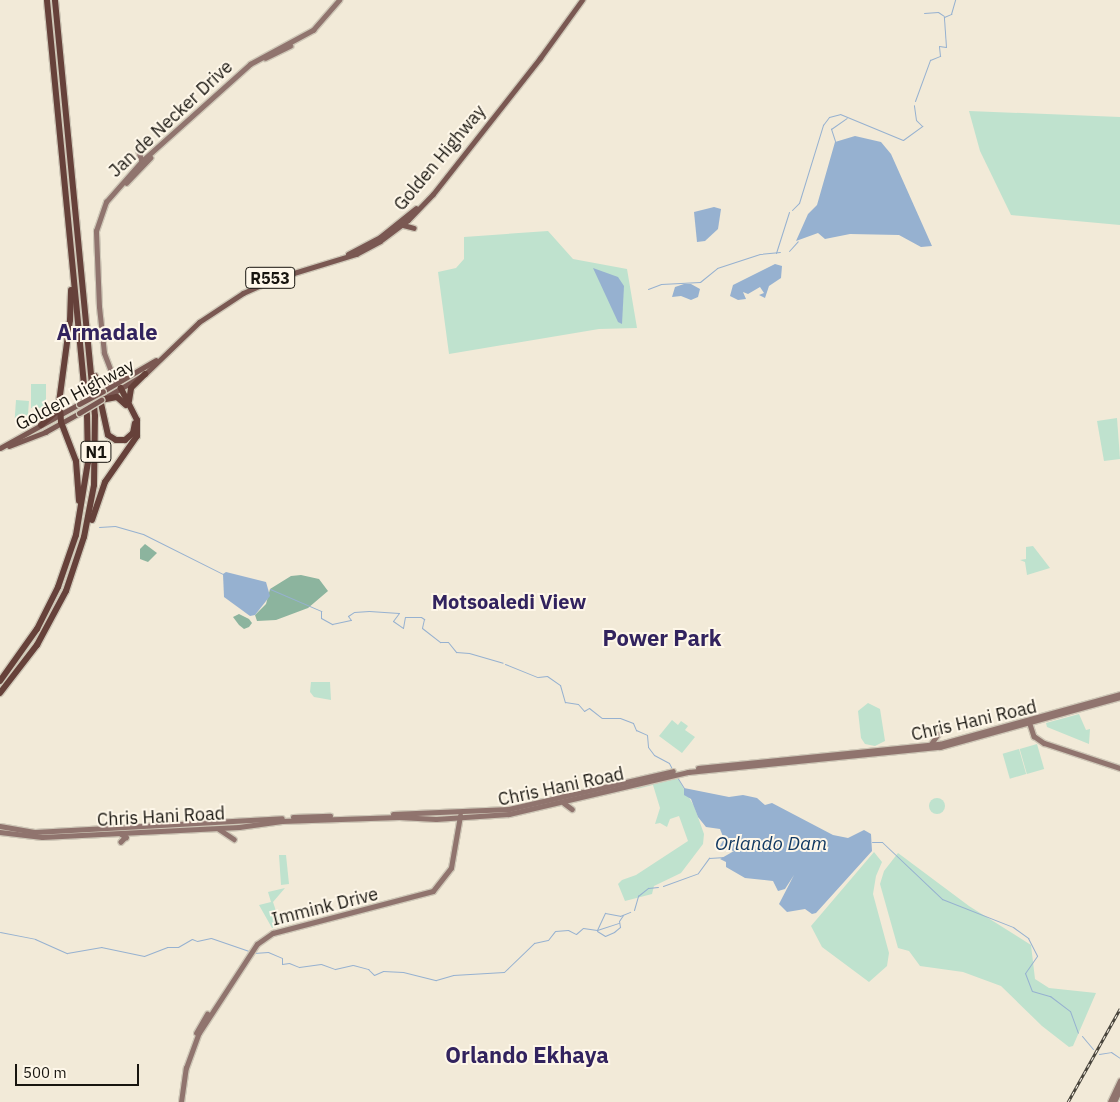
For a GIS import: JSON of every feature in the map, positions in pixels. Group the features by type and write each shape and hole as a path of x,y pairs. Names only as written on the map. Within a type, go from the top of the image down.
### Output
{"highway":[{"name":"N1","path":"0,681 37,629 68,563 77,532 86,486 88,439 47,0"},
{"name":"N1","path":"0,693 41,639 77,562 91,504 96,464 89,340 55,0"},
{"path":"41,425 57,411 71,310 68,217"},
{"path":"89,340 104,428 114,440 124,440 134,431 134,421 130,408 130,392 145,374"},
{"path":"77,562 105,482 136,439 137,422 118,385"},
{"path":"58,394 61,419 79,476 77,532"},
{"path":"102,400 117,397 130,408"}],"main road":[{"name":"Jan de Necker Drive","path":"118,385 104,353 99,311 96,235 102,211 109,196 142,161 254,60 316,28 340,0"},
{"name":"Jan de Necker Drive","path":"102,211 150,158 232,84 257,62 315,32 340,0"},
{"name":"Golden Highway","path":"0,449 61,419 79,404 103,391 145,374 199,322 243,293 274,279 356,254 402,225 420,209 561,32 580,0"},
{"name":"Golden Highway","path":"0,449 41,425 79,412 102,400 118,385 155,361 198,320 240,292 266,280 348,254 397,224 433,189 580,0"},
{"path":"138,149 142,161"},
{"path":"402,225 413,227 411,219 420,209"},
{"path":"1095,701 1102,693 1111,696"},
{"name":"Chris Hani Road","path":"140,830 296,817 459,815 509,809 672,772 928,746 1029,722 1111,696 1120,696"},
{"name":"Chris Hani Road","path":"0,832 32,837 140,830 218,828 309,820 450,818 459,815 468,818 509,814 563,803 679,773 744,765 931,749 1120,696"},
{"path":"1029,722 1034,736 1044,744 1120,768"},
{"path":"928,746 938,734"},
{"path":"556,799 568,790 574,795"},
{"path":"563,803 573,808 579,799"},
{"name":"Immink Drive","path":"250,951 273,933 433,891 451,868 459,815"},
{"path":"296,817 309,820"},
{"path":"450,818 458,826 468,818"},
{"path":"122,842 126,836 120,831 134,822 140,830 134,836"},
{"name":"Chris Hani Road","path":"0,826 28,832 120,831"},
{"name":"Immink Drive","path":"180,1102 183,1068 196,1033 257,940 274,930 425,893 438,884 449,867 458,826"},
{"path":"218,828 234,839"},
{"path":"1110,1102 1120,1081"},
{"path":"1114,1102 1120,1089"}],"green space":[{"path":"969,111 1120,117 1120,225 1011,215 980,151"},
{"path":"548,231 573,259 627,269 637,328 599,329 449,354 438,272 456,268 464,259 464,237"},
{"path":"31,384 46,384 46,408 31,408"},
{"path":"16,400 29,401 28,419 15,418"},
{"path":"1117,418 1120,459 1104,461 1097,421"},
{"path":"145,544 157,553 148,562 140,559 140,549"},
{"path":"1033,546 1050,568 1027,575 1025,562 1020,560 1026,559 1026,547"},
{"path":"301,575 319,579 328,591 308,608 276,620 257,621 255,615 266,604 270,589 291,576"},
{"path":"239,614 249,619 252,623 249,627 244,629 233,617"},
{"path":"311,682 330,682 331,700 314,697 310,692"},
{"path":"868,703 880,709 885,741 875,746 865,744 861,738 858,711"},
{"path":"1079,714 1086,730 1090,729 1089,744 1047,727 1046,723"},
{"path":"672,720 678,725 681,721 688,726 685,730 695,737 682,753 659,736"},
{"path":"1037,744 1044,769 1027,774 1020,749"},
{"path":"1019,749 1026,774 1010,779 1003,754"},
{"path":"671,775 678,779 694,806 704,834 703,844 681,873 654,886 652,894 625,901 618,884 622,880 636,875 688,841 679,816 670,819 667,827 660,823 655,824 660,808 653,785 637,789 635,786"},
{"path":"937,798 943,800 945,806 943,812 937,814 931,812 929,806 931,800"},
{"path":"874,852 882,862 876,876 873,894 889,953 887,966 869,982 822,947 811,926"},
{"path":"898,853 969,906 1031,945 1035,979 1049,988 1096,993 1073,1046 1069,1047 1042,1026 1001,986 963,972 920,966 909,951 898,948 880,884 884,871"},
{"path":"279,855 286,855 289,884 281,885"},
{"path":"285,888 273,902 276,911 288,921 291,911 296,910 299,921 272,928 259,905 271,902 268,892"}],"water":[{"path":"855,136 881,142 891,154 932,246 921,247 899,235 850,234 825,239 818,233 796,241 808,214 817,205 835,142"},
{"path":"714,207 721,209 718,229 705,241 697,242 694,212"},
{"path":"775,264 782,266 781,278 769,286 765,298 759,295 764,293 760,287 748,294 743,292 746,299 738,300 730,296 733,285"},
{"path":"593,268 618,277 624,286 622,324 618,322"},
{"path":"691,284 700,289 698,297 691,300 681,296 672,297 675,287"},
{"path":"226,572 266,582 270,596 255,615 250,616 224,597 223,574"},
{"name":"Orlando Dam","path":"684,788 729,797 743,795 757,798 765,805 772,803 833,835 848,838 864,830 871,834 872,851 816,913 812,914 805,909 787,912 779,904 794,875 785,889 778,891 773,881 745,878 726,867 726,862 720,859 734,851 719,848 724,839 720,829 706,827 698,817 691,799 684,795"}],"waterway":[{"path":"915,101 930,60 940,56 939,46 946,47 944,17 951,14 955,0"},
{"path":"924,13 938,12 944,16"},
{"path":"792,210 799,203 823,125 829,117 840,114 903,140 922,126 916,120 914,105"},
{"path":"835,141 831,129 847,118"},
{"path":"776,253 789,212"},
{"path":"789,251 798,241"},
{"path":"648,289 661,284 700,282 717,268 760,254 780,252"},
{"path":"99,527 115,526 143,534 223,574"},
{"path":"270,589 321,611 321,618 332,624 351,620 348,616 354,612 399,613 393,621 403,628 405,617 421,617 424,619 422,628 440,642 448,642 456,652 469,653 503,663"},
{"path":"505,664 538,677 547,676 560,685 565,702 578,704 584,711 589,708 602,718 620,718 633,723 636,730 647,735 648,747 654,755 669,763 672,769"},
{"path":"677,777 684,788"},
{"path":"872,842 882,842 942,899 1013,927 1028,938 1037,956 1025,973 1032,991 1050,996 1070,1011 1078,1033"},
{"path":"663,886 698,873 709,858 725,857"},
{"path":"634,910 638,896 648,888 658,887"},
{"path":"253,953 268,952 282,958 282,964 289,963 299,967 321,964 335,969 353,965 368,969 374,975 383,971 403,972 436,980 453,975 504,972 534,943 548,940 555,931 568,930 576,934 583,928 597,930 605,913 620,916 630,912"},
{"path":"597,931 605,936 614,932 620,927 619,921 623,915"},
{"path":"597,930 619,923"},
{"path":"0,932 35,939 67,953 101,947 144,956 167,947 178,947 192,939 197,941 211,938 249,951"},
{"path":"1082,1036 1093,1049"},
{"path":"1099,1054 1111,1052 1120,1058"}],"railway":[{"path":"1068,1102 1120,1009"}],"district":[{"name":"Armadale","path":"107,332"},
{"name":"Motsoaledi View","path":"509,601"},
{"name":"Power Park","path":"662,638"},
{"name":"Orlando Ekhaya","path":"527,1055"}]}
